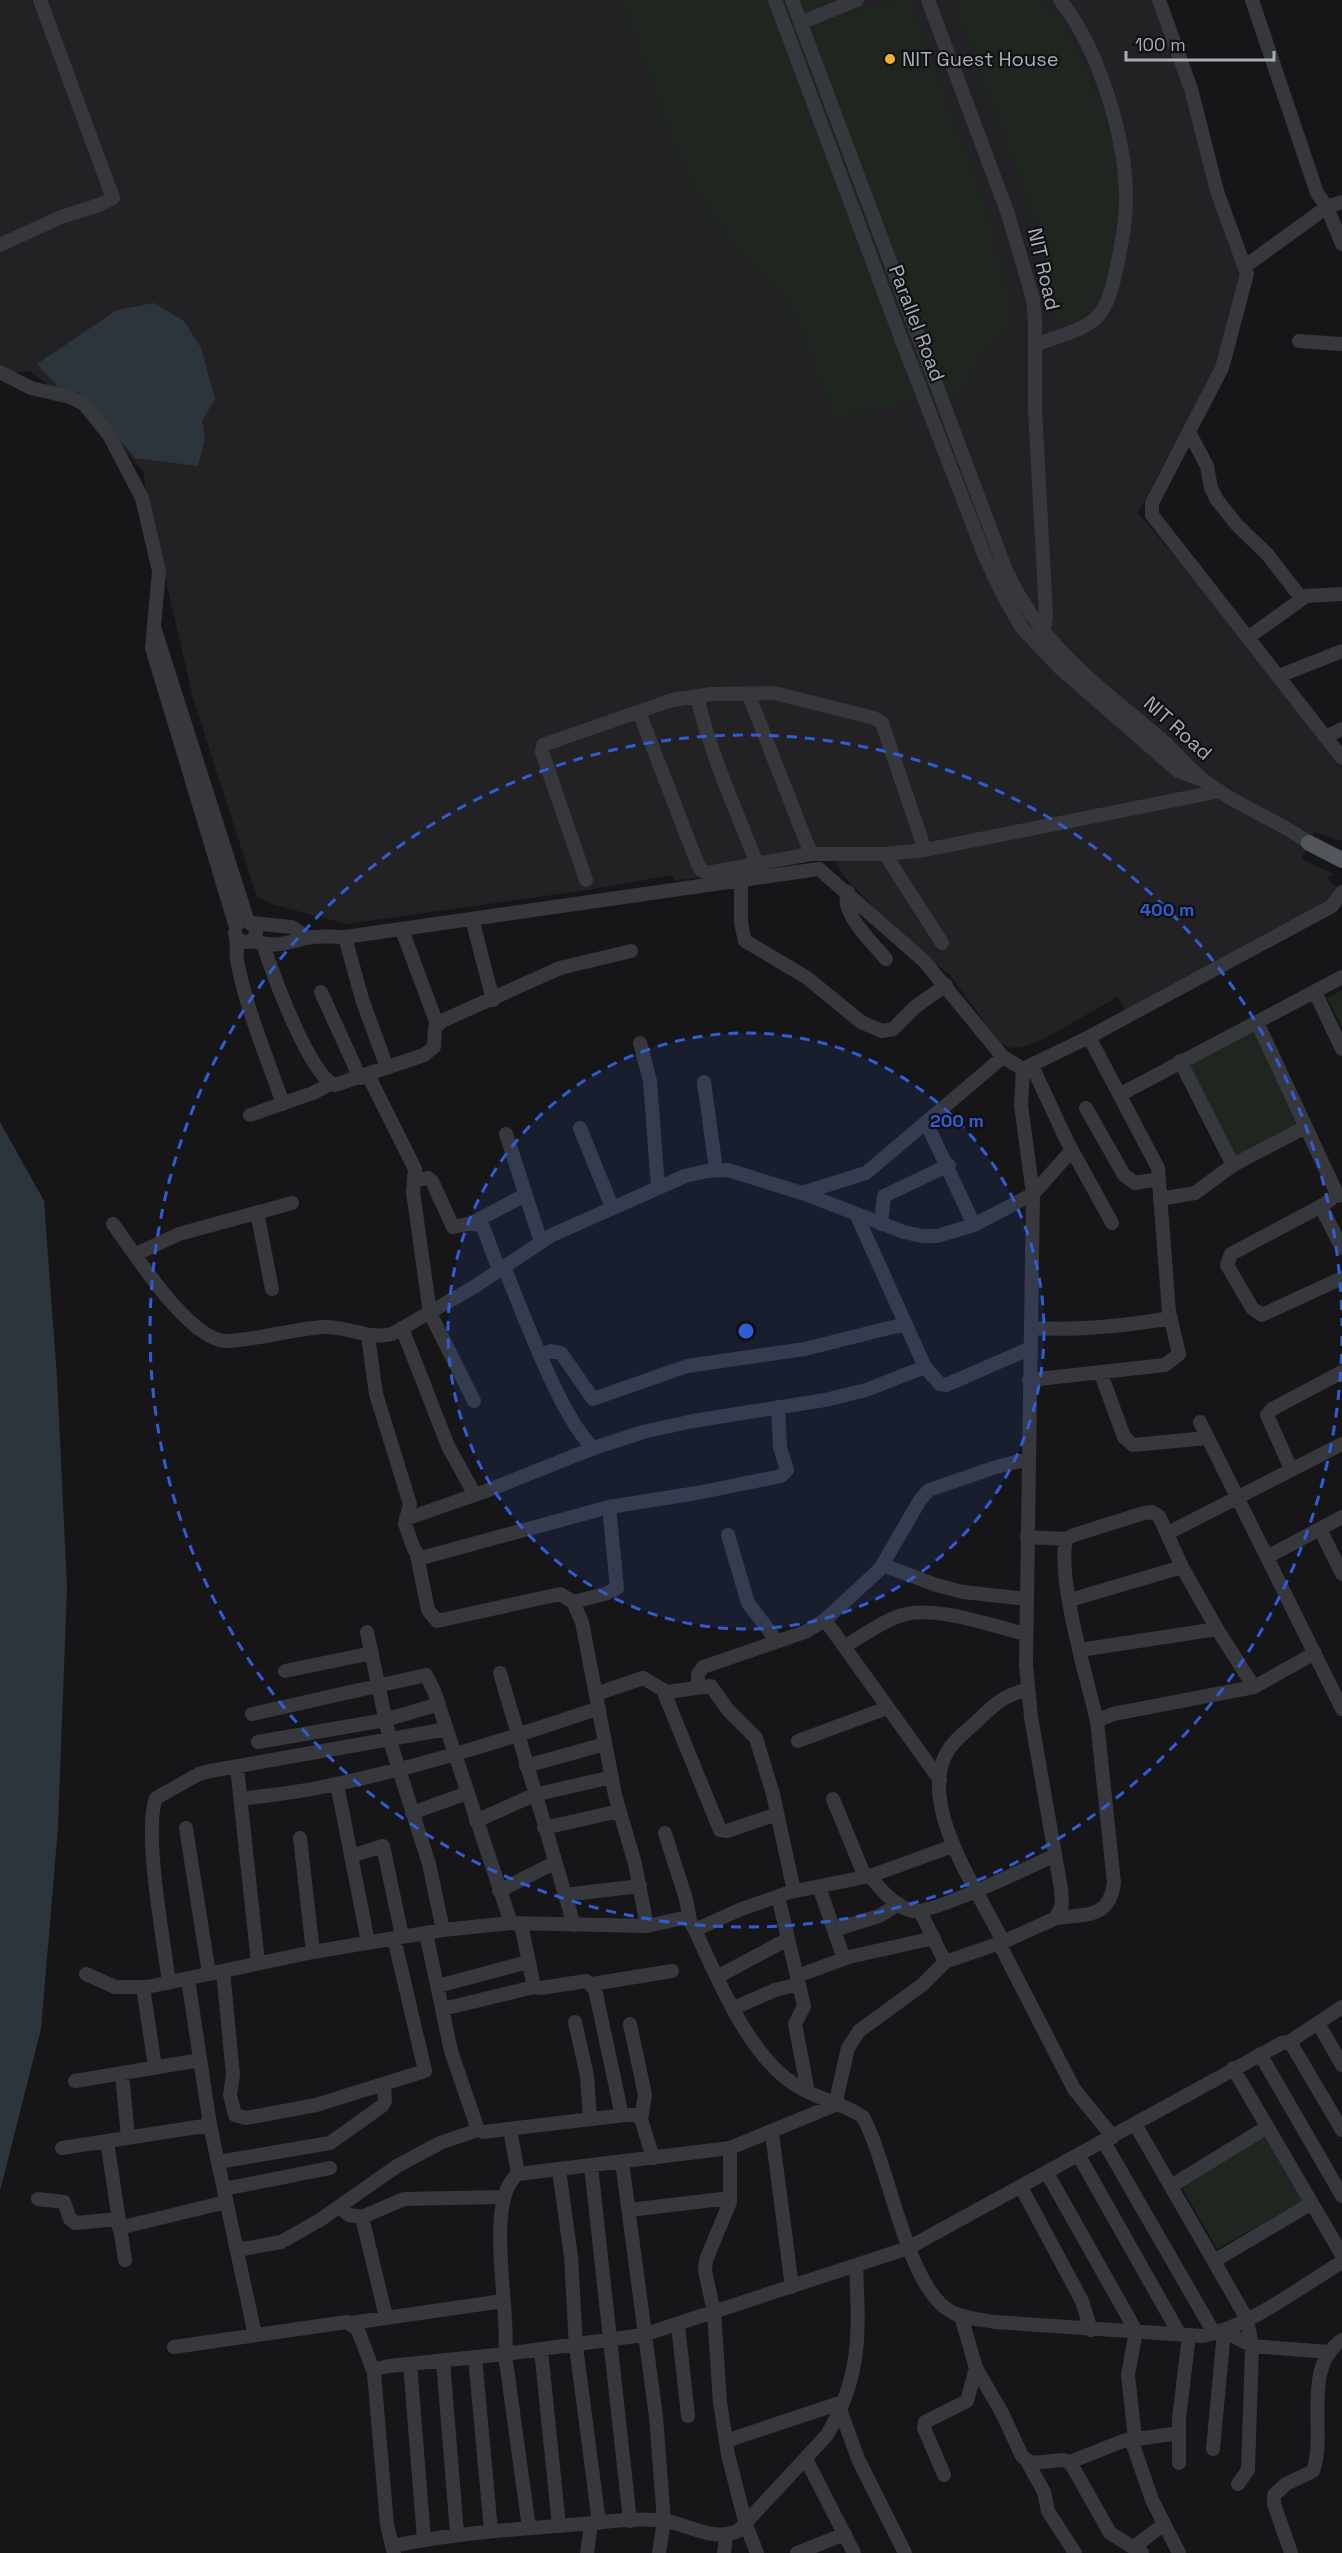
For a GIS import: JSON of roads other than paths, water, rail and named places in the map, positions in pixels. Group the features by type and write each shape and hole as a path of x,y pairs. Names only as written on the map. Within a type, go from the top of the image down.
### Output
{"main road":[{"name":"NIT Road","path":"1308,843 1342,860"}],"street":[{"path":"0,245 61,217 99,206 113,198 40,0"},
{"name":"Parallel Road","path":"775,0 986,559 1022,628 1041,649"},
{"name":"Parallel Road","path":"792,0 1005,568 1016,595 1044,635"},
{"path":"800,23 857,0"},
{"name":"NIT Road","path":"928,0 1023,258 1033,299 1035,409 1046,615 1041,649 1178,771 1204,781 1220,791 1234,801 1252,821 1291,839 1308,843"},
{"path":"1035,345 1083,327 1096,318 1105,307 1122,241 1126,202 1118,137 1105,92 1085,40 1060,0"},
{"path":"1159,0 1191,89 1217,191 1244,267 1246,282 1222,368 1190,434 1152,502 1152,515 1342,758"},
{"path":"1252,0 1317,194 1327,207 1342,244"},
{"path":"1244,267 1327,207 1342,202"},
{"path":"1299,341 1342,344"},
{"path":"0,372 31,388 76,399 96,417 109,435 142,498 156,552 159,583 155,630 248,933 316,1067 330,1084"},
{"path":"1190,434 1207,465 1211,488 1217,500 1237,525 1266,554 1302,599"},
{"path":"1249,637 1310,594 1342,594"},
{"name":"NIT Road","path":"1044,635 1068,660 1182,757 1204,781"},
{"path":"1279,676 1342,651"},
{"path":"748,693 811,854"},
{"path":"586,880 542,752 543,745 672,700 697,696 748,693 800,697 874,718 882,723 926,850"},
{"path":"697,696 704,728 726,791 759,870"},
{"path":"639,712 701,870 713,873 819,869 848,892 924,961 1003,1057 1027,1068 1112,1223"},
{"path":"1325,736 1342,729"},
{"path":"248,933 291,944 308,938 345,937 402,930 741,879 759,870 811,854 885,854 926,850 1220,791"},
{"path":"885,854 942,943"},
{"path":"741,879 741,923 746,941 806,977 871,1027 888,1032 915,1007 946,985"},
{"path":"848,892 845,898 847,911 886,959"},
{"path":"1027,1068 1332,906 1341,896"},
{"path":"472,919 493,1000"},
{"path":"248,933 292,927 308,938"},
{"path":"250,1115 330,1084 335,1085 387,1068 430,1051 434,1047 437,1024 402,930"},
{"path":"248,933 237,960 251,1010 283,1104"},
{"path":"345,937 362,999 387,1068"},
{"path":"437,1024 560,968 631,951"},
{"path":"1121,1094 1179,1061 1342,977"},
{"path":"321,992 415,1169 416,1180 413,1192 430,1313 474,1401"},
{"path":"1315,992 1342,1049"},
{"path":"1257,1022 1304,1128 1340,1195 1231,1254 1227,1265 1252,1308 1262,1316 1342,1278"},
{"path":"1029,1380 1101,1374 1165,1365 1176,1358 1179,1350 1171,1318 1157,1163 1089,1037"},
{"path":"640,1043 650,1081 658,1187"},
{"path":"802,1193 866,1173 1003,1057"},
{"path":"1179,1061 1233,1164"},
{"path":"1027,1068 1022,1115 1033,1194 1027,1536 1027,1690 1062,1897 1060,1913 1056,1918"},
{"path":"704,1082 716,1170"},
{"path":"1086,1108 1125,1175 1135,1183 1159,1179"},
{"path":"926,1122 949,1165 974,1225"},
{"path":"580,1128 612,1207"},
{"path":"1160,1199 1195,1193 1233,1164 1304,1128"},
{"path":"506,1134 541,1242"},
{"path":"112,1224 183,1316 197,1330 217,1340 228,1341 325,1327 380,1337 430,1313 541,1242 612,1207 685,1176 728,1170 802,1193 857,1216 922,1236 956,1232 1033,1194 1072,1150"},
{"path":"881,1224 884,1196 949,1165"},
{"path":"416,1180 428,1178 432,1181 453,1227 472,1223 525,1195"},
{"path":"136,1254 179,1234 292,1203"},
{"path":"1323,1205 1323,1211 1342,1248"},
{"path":"257,1212 272,1289"},
{"path":"857,1216 925,1367 940,1384 946,1385 1031,1348"},
{"path":"472,1223 483,1227 567,1410 594,1448"},
{"path":"1031,1328 1069,1330 1121,1327 1171,1318"},
{"path":"541,1355 551,1351 561,1353 593,1399 687,1366 805,1349 905,1324"},
{"path":"402,1328 448,1446 475,1495"},
{"path":"368,1335 376,1394 410,1504 406,1519 407,1532 417,1555 428,1610 438,1621 560,1594 573,1602 582,1622 612,1777 640,1886 647,1926"},
{"path":"406,1519 475,1495 594,1448 673,1426 866,1390 925,1367"},
{"path":"1291,1469 1267,1415 1272,1409 1342,1372"},
{"path":"1101,1374 1124,1437 1133,1445 1207,1438"},
{"path":"417,1555 427,1557 609,1507 697,1493 785,1474 787,1470 780,1447 778,1407"},
{"path":"1200,1422 1342,1709"},
{"path":"1168,1533 1236,1496 1342,1444"},
{"path":"698,1685 698,1674 704,1667 815,1627 825,1620 883,1565 920,1500 929,1490 996,1467 1028,1459"},
{"path":"573,1602 605,1594 617,1588 609,1507"},
{"path":"1027,1536 1066,1539 1152,1512 1159,1516 1182,1567 1216,1629 1254,1687"},
{"path":"1266,1557 1342,1517"},
{"path":"1320,1529 1342,1574"},
{"path":"728,1535 748,1603 777,1641"},
{"path":"835,2105 853,2037 922,1985 945,1962 1003,1942 1056,1918 1096,1912 1109,1903 1113,1894 1114,1883 1097,1721 1070,1600 1064,1551 1066,1539"},
{"path":"883,1565 936,1585 963,1592 1027,1599"},
{"path":"1070,1600 1182,1567"},
{"path":"845,1647 885,1622 908,1613 942,1614 1026,1634"},
{"path":"825,1620 940,1780"},
{"path":"1080,1650 1216,1629"},
{"path":"367,1632 390,1741 429,1864 442,1930"},
{"path":"285,1671 372,1653"},
{"path":"1097,1721 1113,1714 1254,1687 1315,1653"},
{"path":"500,1673 574,1925"},
{"path":"252,1714 426,1675 439,1704 499,1891 516,1923 534,1987"},
{"path":"596,1694 643,1678 663,1690 673,1691 698,1685 711,1686 728,1710 753,1733 777,1814 794,1891"},
{"path":"663,1690 720,1830 727,1831 777,1814"},
{"path":"1027,1690 1006,1696 957,1738 945,1756 940,1780 943,1820 953,1846 978,1890 1003,1942 1004,1954 1074,2089 1108,2139 1219,2332 1213,2449"},
{"path":"258,1742 385,1720 439,1704"},
{"path":"241,1799 337,1784 455,1756 599,1708"},
{"path":"798,1741 887,1708"},
{"path":"169,1983 152,1843 153,1805 163,1792 199,1774 447,1729"},
{"path":"526,1766 605,1744"},
{"path":"237,1767 258,1963"},
{"path":"476,1821 534,1795 612,1777"},
{"path":"337,1784 368,1942"},
{"path":"412,1813 467,1793"},
{"path":"833,1799 867,1877 899,1904 920,1911 978,1890 1055,1855"},
{"path":"544,1828 620,1811"},
{"path":"186,1828 209,1974"},
{"path":"665,1833 692,1926 734,2008 760,2051 782,2076 808,2092 863,2117 870,2130 908,2248 938,2300 949,2311 994,2322 1091,2330 1185,2335 1219,2332 1247,2319 1342,2262"},
{"path":"300,1838 313,1952"},
{"path":"223,1971 233,2074 230,2095 235,2115 239,2118 316,2105 421,2074 426,2068 398,1937 382,1846 351,1856"},
{"path":"692,1926 794,1891 867,1877 953,1846"},
{"path":"499,1891 554,1863"},
{"path":"564,1894 640,1886"},
{"path":"819,1887 844,1959"},
{"path":"778,1896 804,2010 795,2024 808,2092"},
{"path":"834,1930 879,1916 899,1904"},
{"path":"920,1911 945,1962"},
{"path":"86,1974 116,1987 143,1987 313,1952 442,1930 516,1923 647,1926 683,1918 692,1926"},
{"path":"426,1933 451,2051 478,2130"},
{"path":"734,2008 844,1959 934,1938"},
{"path":"717,1977 788,1939"},
{"path":"438,1986 528,1962"},
{"path":"443,2009 534,1987 541,1988 585,1981 592,1984 672,1971"},
{"path":"189,1979 210,2125 255,2335"},
{"path":"592,1984 595,1989 621,2111 625,2115"},
{"path":"143,1987 155,2067"},
{"path":"374,2373 376,2369 410,2364 576,2346 644,2335 908,2248 1079,2156 1233,2068 1289,2042 1342,2007"},
{"path":"575,2022 586,2076 590,2119"},
{"path":"1318,2023 1342,2065"},
{"path":"630,2024 645,2095 641,2119 653,2158"},
{"path":"1289,2042 1342,2130"},
{"path":"1260,2055 1342,2196"},
{"path":"75,2081 200,2060"},
{"path":"1233,2068 1342,2255"},
{"path":"122,2074 128,2137"},
{"path":"218,2162 337,2141 382,2106 385,2101 384,2086"},
{"path":"529,2528 506,2354 501,2214 503,2197 509,2181 518,2174 730,2148 772,2133 835,2105"},
{"path":"237,2250 281,2242 320,2220 397,2166 425,2150 478,2130 625,2115 636,2115 641,2119"},
{"path":"1135,2124 1247,2319 1252,2346 1248,2470 1238,2484"},
{"path":"62,2148 210,2125"},
{"path":"1171,2187 1267,2127"},
{"path":"510,2128 518,2174"},
{"path":"772,2133 792,2288"},
{"path":"107,2141 125,2260"},
{"path":"730,2148 730,2198 705,2265 714,2312 720,2402 726,2441 746,2525 757,2553"},
{"path":"1079,2156 1185,2335 1179,2463"},
{"path":"622,2162 656,2417 664,2521 659,2553"},
{"path":"591,2166 630,2521"},
{"path":"38,2199 64,2202 70,2219 75,2223 119,2223 330,2169"},
{"path":"559,2170 571,2257 576,2346 595,2523 587,2553"},
{"path":"1047,2173 1136,2331 1128,2375 1133,2439 1152,2500 1179,2553"},
{"path":"1021,2187 1082,2301 1091,2330"},
{"path":"339,2207 349,2215 362,2217 404,2199 503,2197"},
{"path":"629,2210 730,2198"},
{"path":"1214,2260 1311,2203"},
{"path":"362,2217 386,2316"},
{"path":"351,2323 360,2334 374,2373 387,2525 393,2549 424,2539 457,2533 630,2521 664,2521 710,2535 726,2536 746,2525 827,2435 842,2405 858,2355 856,2266"},
{"path":"174,2347 503,2301"},
{"path":"962,2316 976,2368 1044,2492 1053,2519 1076,2553"},
{"path":"678,2325 688,2416"},
{"path":"1219,2332 1252,2346 1329,2352"},
{"path":"1291,2553 1274,2504 1274,2495 1286,2484 1308,2475 1316,2466 1317,2403 1329,2352 1342,2340"},
{"path":"541,2350 559,2526"},
{"path":"475,2357 491,2530"},
{"path":"443,2361 457,2533"},
{"path":"410,2364 424,2539"},
{"path":"944,2475 924,2428 925,2422 967,2401 976,2368"},
{"path":"726,2441 842,2405"},
{"path":"842,2405 858,2460 905,2553"},
{"path":"1027,2461 1063,2460 1070,2462 1133,2439 1179,2433"},
{"path":"806,2458 854,2553"},
{"path":"1070,2462 1110,2533 1138,2550 1164,2524"},
{"path":"797,2553 845,2534"},
{"path":"724,2553 726,2536"}],"place":[{"name":"NIT Guest House","path":"890,59"}]}
